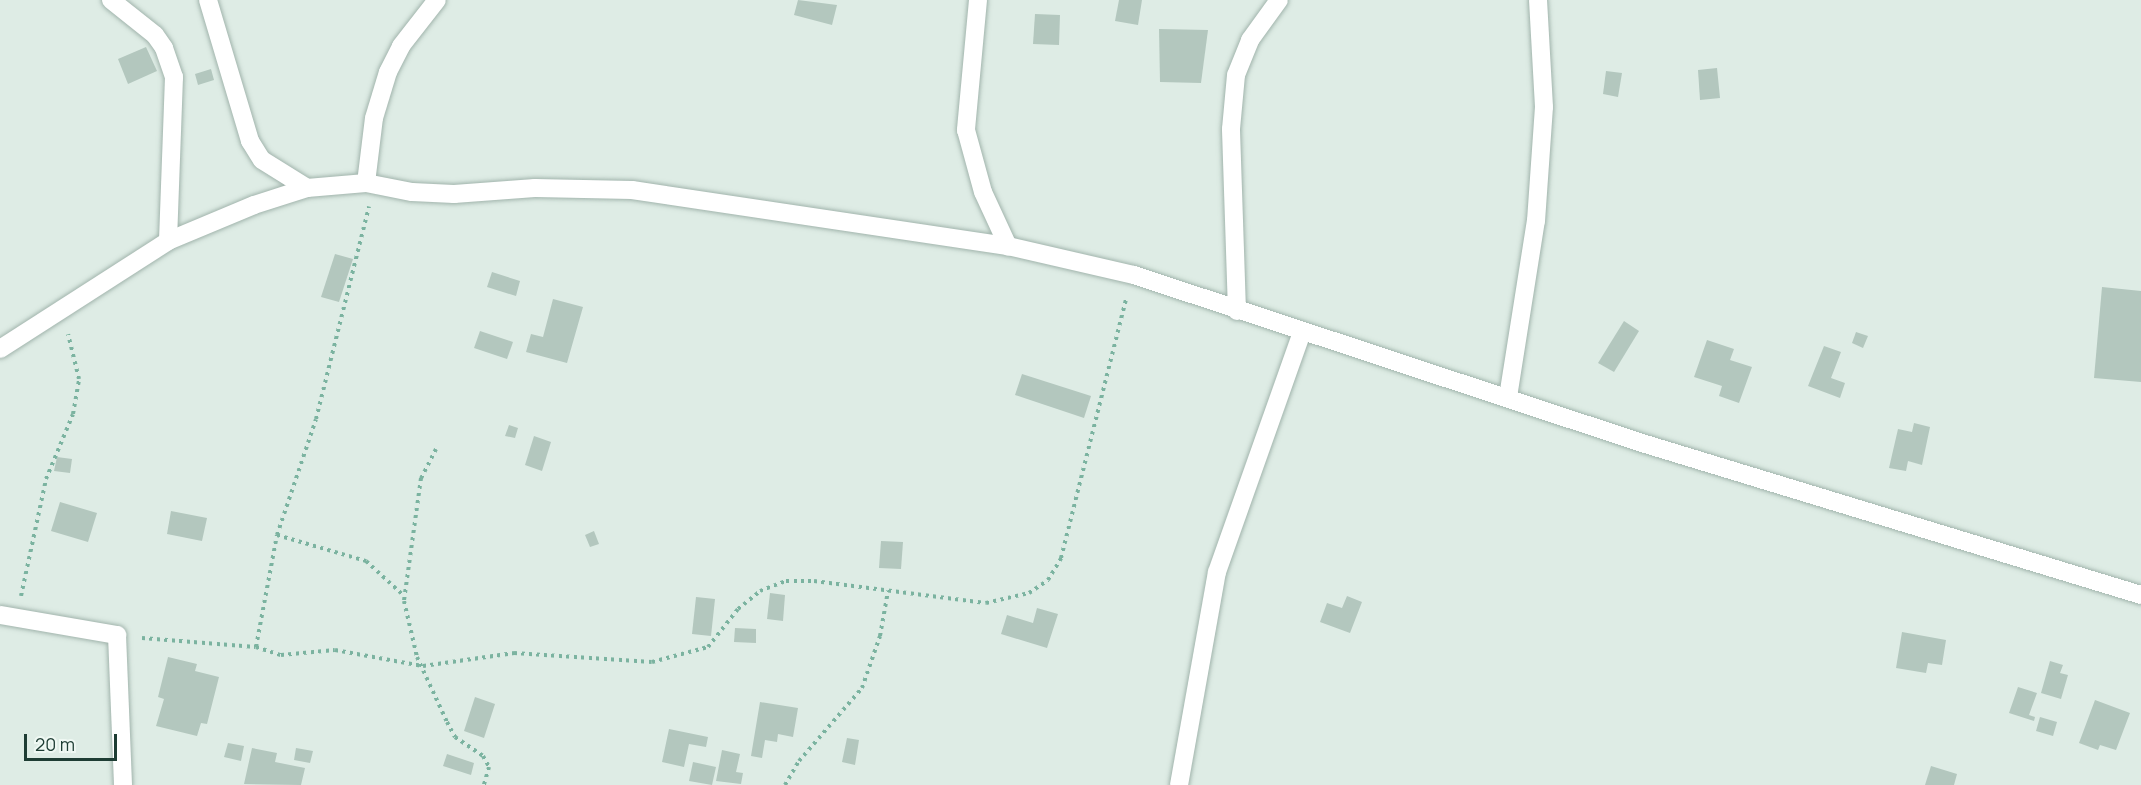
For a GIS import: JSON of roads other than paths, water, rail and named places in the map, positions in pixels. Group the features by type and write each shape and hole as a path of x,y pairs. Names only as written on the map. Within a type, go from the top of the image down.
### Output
{"street":[{"path":"111,0 155,35 164,48 174,77 168,241"},
{"path":"208,0 250,141 262,160 308,188"},
{"path":"370,184 374,118 388,72 401,46 437,0"},
{"path":"978,0 966,110 967,139 983,192 1008,246"},
{"path":"1237,311 1231,129 1236,75 1250,40 1279,0"},
{"path":"1508,397 1536,221 1544,107 1538,0"},
{"path":"0,349 61,307 168,241 254,205 308,188 370,184 454,194 535,188 632,190 1008,246 1154,282 1642,443 2141,595"},
{"path":"1179,785 1217,572 1302,332"},
{"path":"9,616 117,635 123,785"}]}
